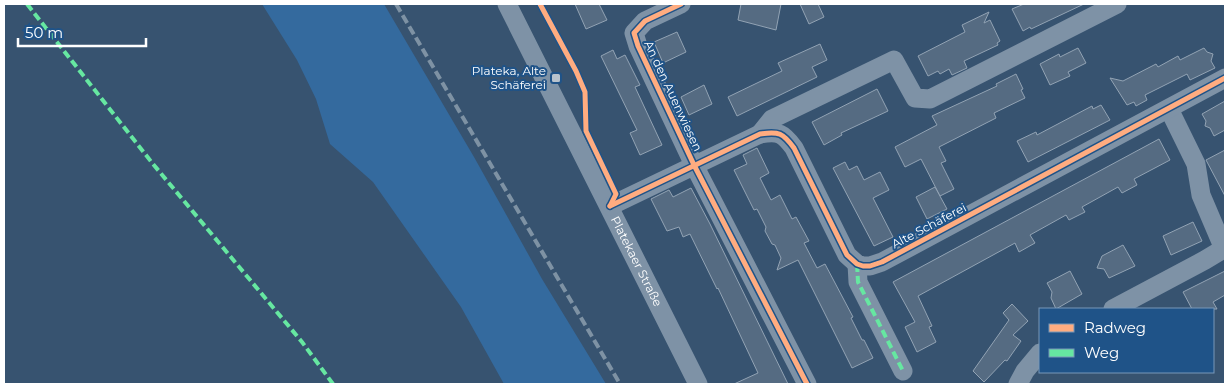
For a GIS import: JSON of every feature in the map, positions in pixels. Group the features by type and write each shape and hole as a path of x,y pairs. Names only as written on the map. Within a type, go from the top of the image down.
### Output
{"street":[{"name":"Platekaer Straße","path":"507,4 698,384"},
{"name":"An den Auenwiesen","path":"681,4 645,22 634,32 638,46 694,165"},
{"path":"760,134 772,119 894,60 915,98 930,99 1117,4"},
{"name":"Alte Schäferei","path":"857,264 870,266 882,262 1225,78"},
{"path":"1114,308 1224,248 1201,195 1196,164 1169,109"},
{"path":"610,206 760,134 775,131 786,137 843,248 857,264 858,282 902,371"},
{"path":"694,165 807,384"},
{"path":"1018,384 1025,371 1039,354"}],"shaded area":[{"path":"262,4 384,4 474,157 542,279 606,384 504,384 461,307 373,182 330,144 316,99 297,60"}],"building":[{"path":"575,4 599,4 607,20 586,29"},
{"path":"741,4 781,4 776,30 738,20"},
{"path":"800,4 818,4 824,17 809,24"},
{"path":"1024,4 1084,4 1023,31 1012,9"},
{"path":"989,12 984,23 990,20 1000,41 997,43 998,45 964,61 967,68 952,75 949,69 940,74 938,71 928,76 918,56 965,32 962,25"},
{"path":"677,32 686,52 663,63 654,42"},
{"path":"820,44 827,60 812,67 817,77 737,116 728,97 782,71 778,63"},
{"path":"1078,48 1086,63 1068,72 1070,76 1050,85 1040,64 1059,54 1060,57"},
{"path":"1204,48 1207,52 1213,54 1211,61 1215,68 1190,80 1187,74 1145,95 1147,100 1136,106 1134,102 1127,105 1110,78 1123,81 1156,64 1158,67 1178,56 1180,60"},
{"path":"613,50 617,59 625,55 640,85 635,87 662,145 640,155 630,133 637,130 601,56"},
{"path":"1016,74 1025,98 994,113 996,118 939,147 946,161 941,163 954,189 940,196 921,159 905,167 895,147 937,125 932,116 997,86 996,84"},
{"path":"704,85 712,104 689,115 681,97"},
{"path":"877,89 888,111 841,133 842,135 824,145 812,122"},
{"path":"1225,101 1225,130 1214,136 1210,128 1205,126 1206,121 1202,114"},
{"path":"1101,105 1110,120 1028,162 1017,141 1036,132 1037,135 1092,106 1093,109"},
{"path":"1159,139 1170,160 1134,179 1137,185 1122,193 1118,187 1082,207 1085,212 1069,220 1066,215 1030,235 1035,243 1019,252 1015,243 918,296 932,326 929,327 936,342 917,352 905,327 915,322 893,282"},
{"path":"757,148 769,173 760,178 771,200 780,195 792,219 796,217 809,241 804,243 817,268 825,264 853,317 851,318 862,340 864,340 873,358 852,368 798,260 777,270 781,258 765,231 766,227 757,209 754,210 734,170 747,164 743,155"},
{"path":"1225,150 1225,196 1206,160"},
{"path":"845,162 849,170 857,166 864,180 880,172 889,190 873,198 893,237 874,246 833,168"},
{"path":"935,187 947,209 927,219 916,197"},
{"path":"691,188 788,384 734,384 758,373 690,234 683,237 679,227 667,231 651,199 669,190 673,197"},
{"path":"1193,222 1202,241 1171,255 1163,236"},
{"path":"1123,245 1135,266 1109,278 1104,269 1097,268 1102,256"},
{"path":"1070,271 1082,294 1056,308 1051,298 1052,292 1047,283"},
{"path":"1225,271 1225,295 1213,302 1217,309 1191,308 1183,292"},
{"path":"1012,304 1028,321 1013,335 1021,341 1007,361 1005,360 984,382 973,371 1009,320 1003,313"}],"railway":[{"path":"396,4 620,384"}],"marked path":[{"path":"27,4 153,164 302,342 333,384"},
{"path":"857,264 858,282 903,371"}],"cycle path":[{"path":"540,4 576,71 585,92 586,131 616,194 610,206"},
{"path":"681,4 645,21 634,33 638,46 694,165 807,384"},
{"path":"610,206 760,134 776,133 787,139 794,148 847,255 857,264 870,266 882,262 1225,78"}],"place":[{"name":"Plateka, Alte Schäferei","path":"556,78"}]}
